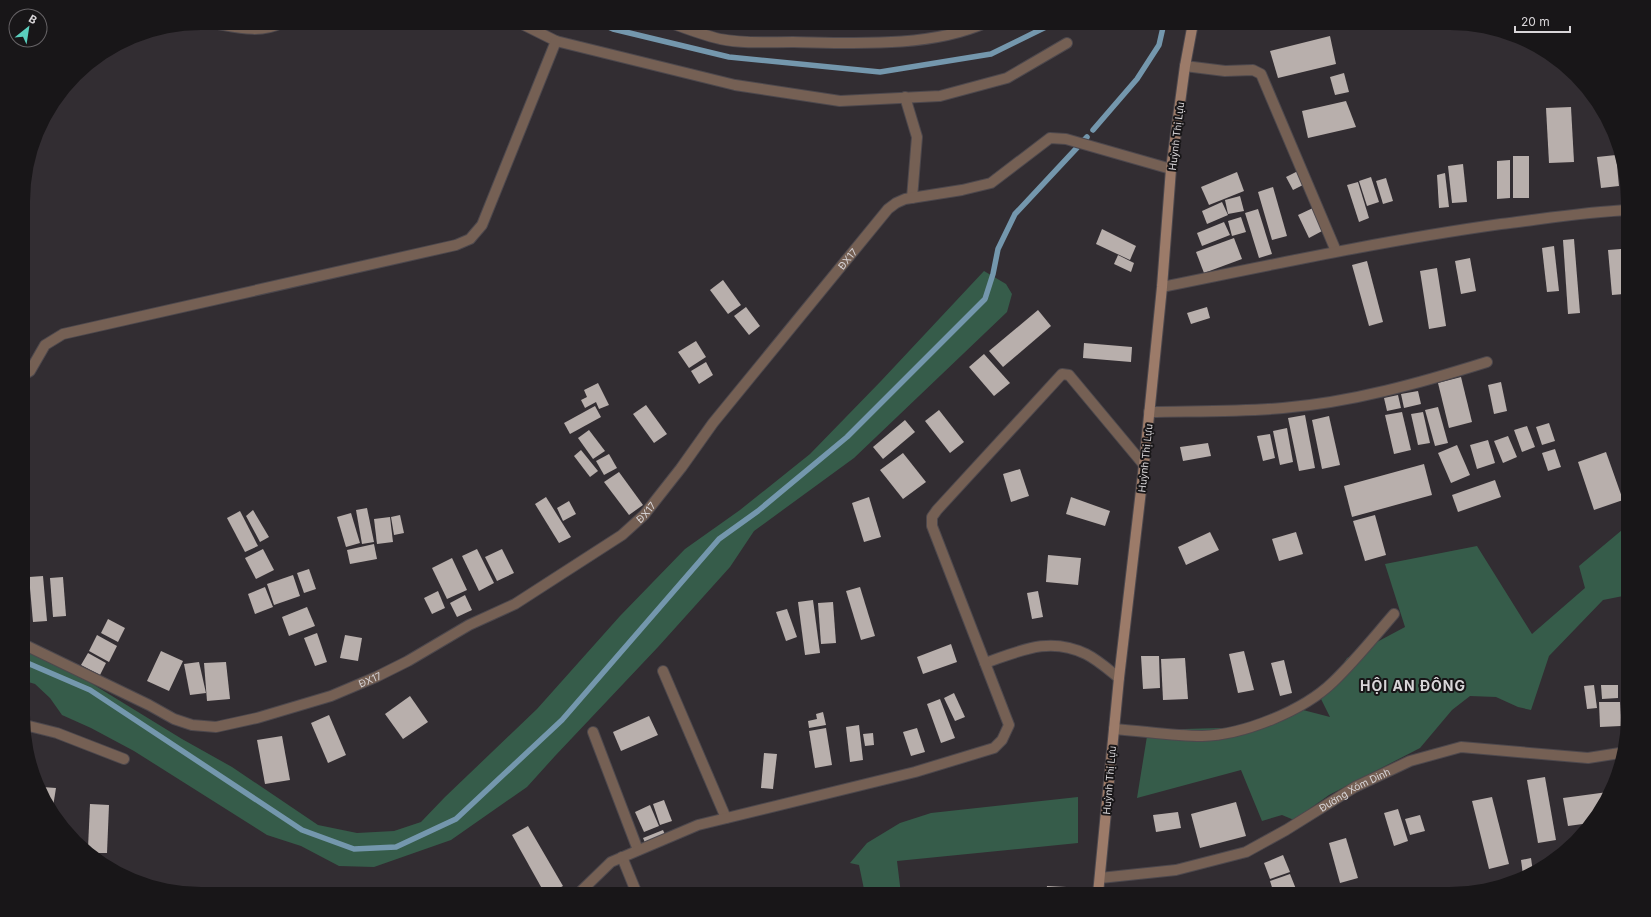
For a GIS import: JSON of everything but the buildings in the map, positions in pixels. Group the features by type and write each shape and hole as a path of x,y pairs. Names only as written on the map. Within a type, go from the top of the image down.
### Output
{"street":[{"path":"534,30 556,41 735,85 840,101 940,96 1006,78 1067,43"},
{"path":"693,30 721,39 744,41 845,43 922,40 966,30"},
{"name":"Huỳnh Thị Lựu","path":"1099,887 1119,678 1144,466 1162,287 1171,169 1185,66 1192,30"},
{"path":"30,371 45,345 63,334 456,245 470,239 482,225 556,41"},
{"path":"1185,66 1225,71 1253,70 1261,74 1336,251"},
{"path":"905,97 917,137 912,198"},
{"name":"ĐX17","path":"30,648 149,705 174,719 192,725 216,727 256,718 331,696 376,677 408,661 469,625 515,604 622,534 644,514 681,468 713,423 888,209 896,203 912,198 962,190 991,183 1050,138 1057,137 1171,169"},
{"path":"1162,287 1336,251 1439,233 1598,211 1621,210"},
{"path":"1149,412 1246,410 1322,404 1391,390 1487,362"},
{"path":"585,887 611,862 698,825 915,772 994,748 1002,740 1009,725 932,526 932,517 1062,374 1069,376 1144,466"},
{"path":"1114,729 1202,736 1223,734 1266,722 1304,704 1333,683 1394,614"},
{"path":"985,663 1036,646 1062,646 1086,655 1119,678"},
{"path":"664,671 726,818"},
{"path":"30,726 57,733 124,759"},
{"path":"593,732 638,850"},
{"name":"Đường Xóm Dinh","path":"1100,878 1176,870 1246,852 1286,830 1355,787 1410,761 1461,747 1588,758 1617,754"},
{"path":"622,857 634,887"}],"green space":[{"path":"984,271 1006,284 1012,294 1007,312 854,458 754,531 730,567 658,647 527,787 451,840 374,867 339,866 301,846 267,835 134,751 91,728 62,715 50,698 35,684 30,682 30,653 68,669 182,739 232,767 318,825 357,833 394,831 421,822 537,709 620,616 685,549 740,510 810,454"},
{"path":"1621,531 1621,596 1603,600 1549,656 1531,710 1518,707 1496,697 1470,696 1452,710 1420,748 1329,795 1294,820 1282,815 1262,821 1241,770 1137,798 1148,730 1257,727 1303,710 1330,717 1321,699 1347,658 1405,627 1385,564 1477,546 1532,634 1585,588 1579,566"},
{"path":"1078,797 1078,843 897,861 900,887 864,887 859,865 850,863 867,843 900,823 931,813"}],"waterway":[{"path":"617,30 729,57 880,72 991,54 1040,30"},
{"path":"1093,130 1137,79 1159,45 1162,30"},
{"path":"30,664 90,690 302,830 354,849 396,847 456,819 562,720 719,539 758,511 847,437 985,299 993,274 998,249 1015,214 1087,137"}],"district":[{"name":"HỘI AN ĐÔNG","path":"1413,686"}]}
